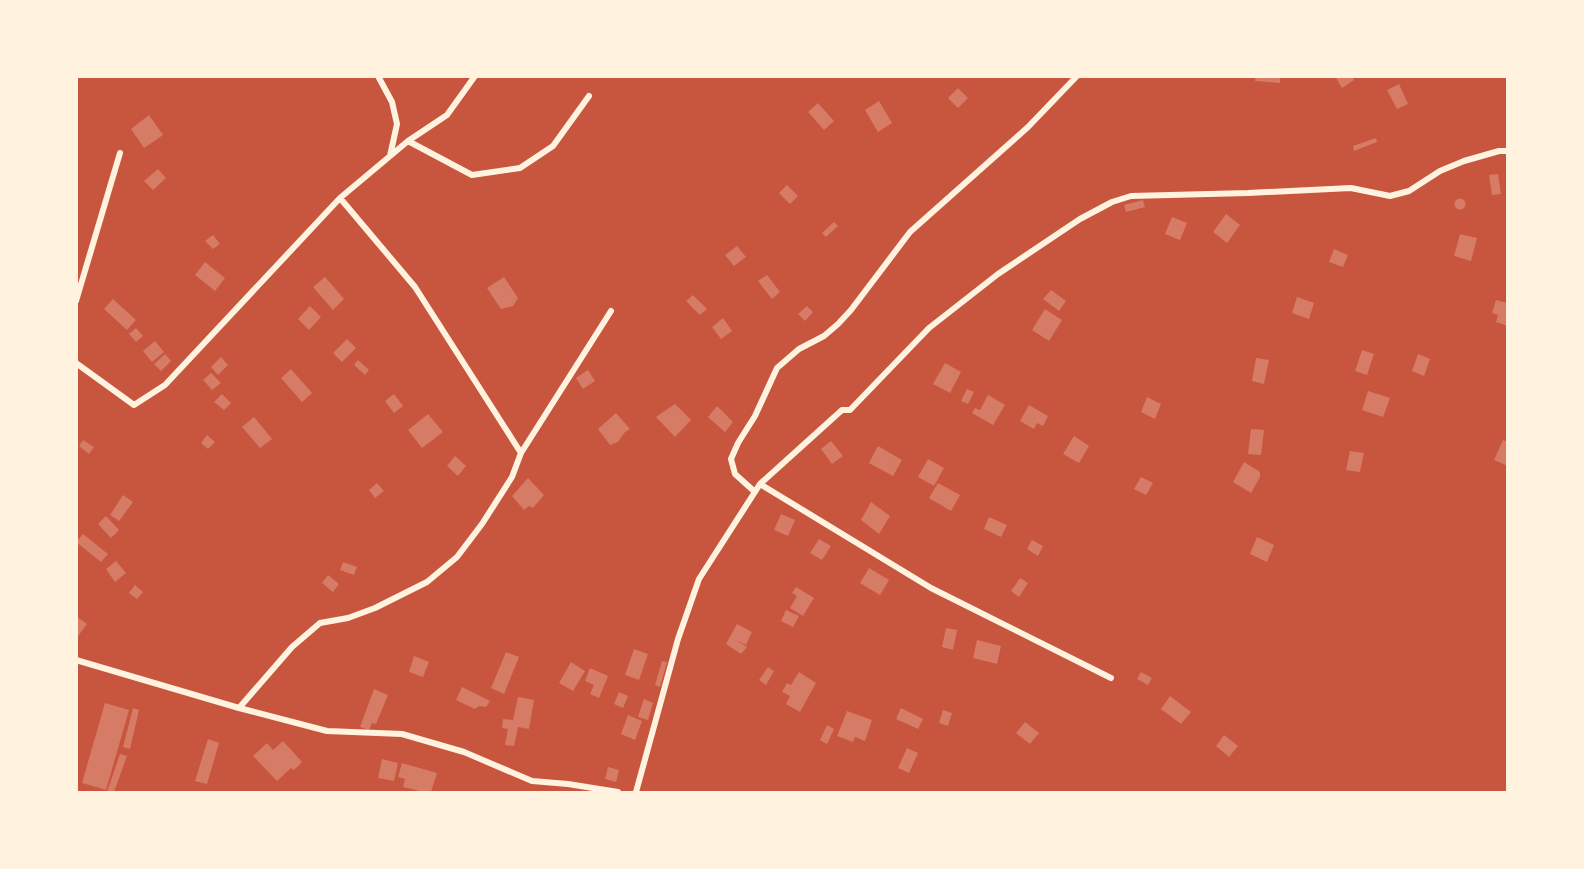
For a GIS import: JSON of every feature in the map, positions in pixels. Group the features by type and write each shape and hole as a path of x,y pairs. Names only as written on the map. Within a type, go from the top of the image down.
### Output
{"street":[{"path":"378,76 392,102 397,124 390,156"},
{"path":"76,363 134,405 165,385 340,198 408,141 447,115 475,76"},
{"path":"755,492 735,474 732,459 777,368 799,349 824,336 838,324 910,232 1028,127 1077,76"},
{"path":"408,141 472,175 520,168 553,146 589,96"},
{"path":"636,792 678,639 699,579 760,484 842,410 850,410 929,328 998,273 1080,219 1112,202 1131,196 1248,194 1351,188 1390,196 1409,191 1440,171 1464,161 1499,151 1508,151"},
{"path":"76,301 120,153"},
{"path":"340,198 416,287 521,453"},
{"path":"238,708 292,647 320,623 348,618 375,608 427,582 457,557 482,524 512,477 521,453 611,311"},
{"path":"760,484 931,588 1111,678"},
{"path":"76,660 327,732 402,734 465,752 532,781 618,792"}],"building":[{"path":"1256,76 1280,76 1280,83 1255,81"},
{"path":"1335,76 1352,76 1354,80 1342,88"},
{"path":"1399,84 1408,104 1397,109 1387,90"},
{"path":"958,88 968,98 958,108 948,98"},
{"path":"879,101 892,123 878,132 865,110"},
{"path":"818,103 834,121 824,130 808,112"},
{"path":"149,115 163,135 144,148 131,129"},
{"path":"1376,138 1377,142 1354,151 1353,146"},
{"path":"158,169 166,178 153,190 144,181"},
{"path":"1498,174 1501,194 1492,195 1489,175"},
{"path":"787,185 798,196 790,204 779,193"},
{"path":"1460,198 1466,204 1460,210 1454,204"},
{"path":"1143,200 1145,207 1126,212 1124,205"},
{"path":"1226,214 1240,225 1227,243 1213,232"},
{"path":"1172,217 1187,223 1180,240 1165,234"},
{"path":"834,222 838,226 826,237 822,233"},
{"path":"1460,234 1477,238 1471,261 1454,256"},
{"path":"213,235 220,244 213,249 205,241"},
{"path":"737,246 746,257 734,266 725,255"},
{"path":"1334,249 1348,255 1343,267 1329,262"},
{"path":"205,262 225,278 215,291 195,275"},
{"path":"767,275 780,292 772,299 758,281"},
{"path":"325,277 344,299 333,310 313,287"},
{"path":"504,277 518,298 513,306 501,309 487,288"},
{"path":"1051,290 1066,301 1059,311 1043,299"},
{"path":"693,295 707,309 700,315 686,301"},
{"path":"1297,297 1314,303 1309,319 1292,313"},
{"path":"113,299 136,320 127,330 104,309"},
{"path":"1496,300 1508,303 1508,326 1496,322 1498,315 1492,313"},
{"path":"310,306 321,317 309,330 298,319"},
{"path":"807,306 813,312 805,321 798,314"},
{"path":"1045,309 1062,320 1049,341 1032,330"},
{"path":"723,318 732,331 721,339 712,327"},
{"path":"136,328 143,336 136,342 129,334"},
{"path":"347,339 356,348 342,362 333,353"},
{"path":"155,341 164,352 152,362 143,351"},
{"path":"1362,350 1374,354 1367,375 1355,371"},
{"path":"165,354 171,361 161,371 154,364"},
{"path":"1418,354 1430,359 1424,376 1412,371"},
{"path":"221,357 228,365 218,375 211,367"},
{"path":"1256,358 1269,360 1264,384 1252,381"},
{"path":"358,360 369,370 365,375 354,365"},
{"path":"945,363 961,372 950,393 933,384"},
{"path":"291,369 312,393 302,402 281,378"},
{"path":"588,370 595,381 583,389 576,378"},
{"path":"211,373 221,383 212,390 203,380"},
{"path":"967,389 974,392 968,404 961,401"},
{"path":"1368,391 1390,398 1383,417 1362,410"},
{"path":"222,394 231,403 224,410 214,402"},
{"path":"394,394 403,406 394,413 385,401"},
{"path":"988,395 1005,405 993,425 972,413 975,408 980,410"},
{"path":"1147,397 1161,404 1155,419 1141,412"},
{"path":"675,404 691,420 675,437 656,417"},
{"path":"1029,405 1048,416 1043,426 1037,423 1034,429 1020,421"},
{"path":"717,406 733,422 725,432 708,417"},
{"path":"616,413 630,429 618,442 610,445 598,429"},
{"path":"428,414 443,432 422,448 408,430"},
{"path":"254,417 272,439 260,448 242,427"},
{"path":"1251,429 1264,430 1261,455 1248,454"},
{"path":"207,435 215,442 208,449 201,443"},
{"path":"1074,436 1089,446 1079,463 1063,454"},
{"path":"83,440 94,447 89,454 79,446"},
{"path":"1503,440 1508,442 1508,466 1494,460"},
{"path":"831,441 843,456 832,464 821,449"},
{"path":"878,446 902,460 893,476 869,463"},
{"path":"1350,451 1364,453 1360,472 1346,470"},
{"path":"455,456 466,466 458,476 447,466"},
{"path":"928,459 944,468 934,486 918,477"},
{"path":"1244,462 1260,472 1260,477 1251,493 1233,482"},
{"path":"1141,477 1153,483 1146,495 1134,489"},
{"path":"528,478 544,495 533,508 529,506 524,510 512,496"},
{"path":"377,483 384,491 375,498 369,490"},
{"path":"938,483 960,495 951,511 929,498"},
{"path":"123,495 133,502 119,521 110,515"},
{"path":"871,502 890,516 879,534 861,520"},
{"path":"781,514 795,520 788,536 774,530"},
{"path":"106,516 119,530 111,538 98,524"},
{"path":"989,517 1007,525 1001,537 984,529"},
{"path":"83,534 108,554 101,562 76,542"},
{"path":"1257,537 1274,545 1267,562 1250,554"},
{"path":"819,539 831,546 822,560 810,553"},
{"path":"1032,540 1043,546 1038,556 1027,549"},
{"path":"116,561 126,573 115,582 106,569"},
{"path":"343,562 357,567 354,575 340,570"},
{"path":"869,568 889,580 880,595 860,583"},
{"path":"328,575 339,584 333,592 322,583"},
{"path":"1020,578 1028,583 1019,597 1011,591"},
{"path":"135,585 143,592 137,599 129,593"},
{"path":"796,587 814,598 803,616 790,608 797,596 792,593"},
{"path":"786,610 799,616 793,627 781,621"},
{"path":"76,616 87,624 78,636 76,634"},
{"path":"737,624 752,632 746,645 736,640 747,647 741,654 726,644"},
{"path":"946,628 957,630 953,650 942,647"},
{"path":"977,640 1001,646 997,664 973,658"},
{"path":"634,649 648,654 639,680 625,675"},
{"path":"506,652 519,657 504,694 491,688"},
{"path":"414,656 429,662 423,677 409,672"},
{"path":"662,661 667,662 660,687 655,685"},
{"path":"571,662 585,671 573,691 559,683"},
{"path":"768,667 774,671 766,685 759,680"},
{"path":"590,668 608,676 599,698 590,694 594,685 585,681"},
{"path":"799,672 816,683 800,712 786,704 790,696 782,692 787,683 791,685"},
{"path":"1141,672 1152,678 1148,685 1137,679"},
{"path":"462,687 490,701 486,707 479,706 475,709 456,700"},
{"path":"374,689 388,695 376,724 372,723 369,730 360,727"},
{"path":"619,692 628,696 623,708 614,704"},
{"path":"1170,696 1191,712 1181,724 1161,709"},
{"path":"518,697 534,700 529,729 518,727 514,746 505,745 508,729 502,728 503,719 513,720"},
{"path":"644,699 653,703 648,720 638,717"},
{"path":"105,703 129,710 106,790 82,783"},
{"path":"133,708 139,710 130,749 123,747"},
{"path":"901,708 923,719 918,729 896,719"},
{"path":"943,710 952,713 948,726 939,723"},
{"path":"847,711 872,720 865,741 855,737 853,742 837,736"},
{"path":"628,715 642,721 635,740 621,734"},
{"path":"1025,722 1039,733 1030,744 1016,733"},
{"path":"827,725 834,729 827,744 820,740"},
{"path":"1224,735 1238,746 1229,757 1216,746"},
{"path":"208,739 219,743 207,784 195,781"},
{"path":"283,741 302,762 294,770 291,768 277,781 253,756 267,743 273,750"},
{"path":"907,748 918,753 909,773 898,768"},
{"path":"120,754 127,756 114,792 107,792"},
{"path":"382,759 398,763 394,781 378,778"},
{"path":"402,763 437,773 431,792 403,787 405,779 398,777"},
{"path":"608,767 619,770 616,782 605,779"}]}
